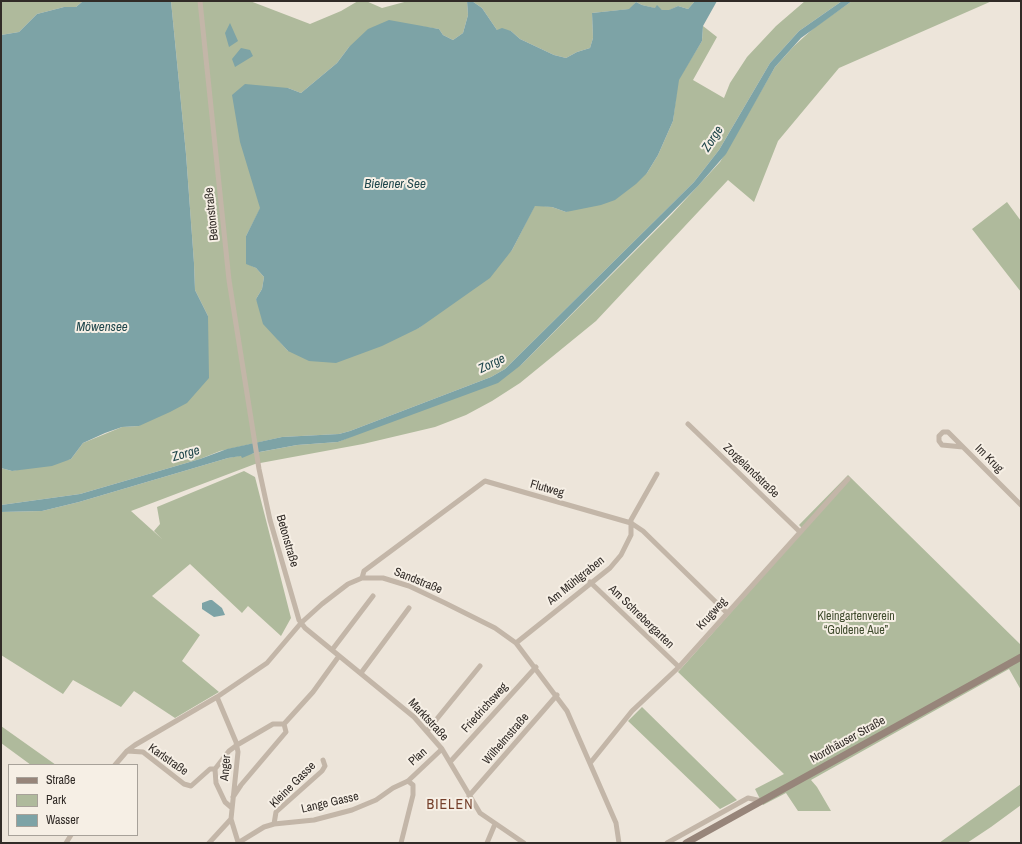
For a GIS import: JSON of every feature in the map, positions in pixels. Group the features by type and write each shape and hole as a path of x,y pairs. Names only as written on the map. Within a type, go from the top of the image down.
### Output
{"main road":[{"name":"Nordhäuser Straße","path":"686,843 1021,657"}],"street":[{"name":"Betonstraße","path":"200,1 229,280 258,462 270,520 301,623"},
{"name":"Zorgelandstraße","path":"688,424 800,532"},
{"name":"Im Krug","path":"963,447 942,445 939,442 939,436 943,432 948,432 1020,501"},
{"name":"Am Mühlgraben","path":"516,643 590,582 610,568 621,555 632,535 631,523 633,515 657,474"},
{"name":"Krugweg","path":"591,762 632,711 679,667 848,480"},
{"name":"Flutweg","path":"362,578 364,571 485,481 631,523 643,531 727,613"},
{"name":"Sandstraße","path":"116,764 127,750 217,697 267,663 301,623 348,584 362,578 383,578 409,586 496,628 516,643 536,667 567,711 591,762 616,823 619,843"},
{"name":"Am Schrebergarten","path":"590,582 679,667"},
{"path":"332,650 373,596"},
{"path":"361,673 409,608"},
{"name":"Marktstraße","path":"301,623 414,717 442,749 480,813 524,843"},
{"name":"Anger","path":"231,819 238,759 236,746 273,724 284,724 313,692 339,656"},
{"path":"427,731 480,666"},
{"name":"Friedrichsweg","path":"450,762 536,667"},
{"name":"Wilhelmstraße","path":"469,796 557,696"},
{"path":"217,697 236,746 215,769 216,783 225,802 232,808"},
{"name":"Anger","path":"233,797 241,785 286,732 284,724"},
{"name":"Plan","path":"408,781 413,774 442,749"},
{"name":"Karlstraße","path":"127,750 143,752 184,784 190,786 210,769 215,769"},
{"name":"Kleine Gasse","path":"274,824 276,812 322,771 325,766 323,760"},
{"path":"401,843 413,795 413,785 408,781"},
{"name":"Lange Gasse","path":"238,842 264,827 274,824 314,820 352,810 376,800 393,788 408,781"},
{"path":"667,843 748,798 762,801"},
{"path":"231,819 238,842"},
{"path":"209,843 231,819"},
{"path":"487,843 495,824"}],"green space":[{"path":"1,1 83,1 76,7 64,7 37,14 19,32 1,35"},
{"path":"171,1 250,1 310,24 341,11 358,1 366,1 382,8 408,1 467,1 468,15 463,33 453,40 443,35 439,29 418,26 349,47 337,63 301,93 288,88 260,209 246,236 246,263 256,268 264,277 262,289 256,299 279,341 288,351 419,328 512,250 535,205 552,207 566,212 647,173 658,155 673,121 678,80 702,41 703,26 717,37 693,80 724,98 730,83 747,57 776,26 805,1 842,1 799,31 770,63 719,150 694,182 505,369 491,377 339,434 282,437 220,451 200,459 80,494 1,505 1,468 12,471 71,459 83,443 122,427 139,426 208,316 195,290 186,154"},
{"path":"472,1 695,1 688,9 678,6 670,10 662,10 636,2 630,9 592,13 593,38 590,48 577,52 566,58 554,55 520,39 511,31 497,30 482,8"},
{"path":"852,1 992,1 839,68 778,141 754,202 728,180 596,321 520,383 492,401 466,415 435,427 363,444 255,464 131,511 162,539 154,531 160,524 157,507 244,471 255,477 291,618 281,636 248,606 242,613 190,564 152,596 200,635 182,661 219,692 175,718 134,691 121,707 73,680 63,694 1,655 1,512 42,511 79,502 228,458 297,445 338,442 521,365 672,214 720,162 775,67 794,46 815,27"},
{"path":"1007,202 1021,221 1021,292 972,229"},
{"name":"Kleingartenverein “Goldene Aue”","path":"848,475 1021,645 1021,690 1009,669 811,780 817,787 831,811 798,811 786,793 763,805 755,789 784,774 678,672 804,530 799,525"},
{"path":"642,707 737,800 720,809 628,721"},
{"path":"1,726 55,764 30,764 1,743"},
{"path":"1021,784 1021,805 991,827 967,843 939,843"}],"water":[{"name":"Möwensee","path":"83,1 171,1 186,154 195,290 208,316 209,378 187,403 139,426 122,427 83,443 71,459 52,466 12,471 1,468 1,35 19,32 37,14 64,7 76,7"},
{"name":"Bielener See","path":"467,1 472,1 482,8 497,30 502,28 511,31 520,39 554,55 566,58 577,52 590,48 593,38 592,13 629,9 636,2 655,8 657,5 662,10 669,10 678,6 688,9 695,1 717,1 703,26 702,41 679,80 673,121 658,155 647,173 636,184 615,200 601,205 566,212 552,207 535,206 512,250 490,278 419,328 382,346 336,363 309,361 288,351 263,324 256,299 262,289 264,277 256,268 246,264 246,236 260,208 240,142 232,95 245,84 288,88 301,93 337,63 349,47 368,29 389,20 439,29 443,35 453,40 463,33 468,15"},
{"path":"842,1 852,1 801,38 775,67 726,154 698,186 521,365 498,383 338,442 297,445 254,453 242,458 241,456 228,458 79,502 42,511 1,512 1,505 80,494 200,459 227,449 282,437 339,434 350,431 491,377 505,369 694,182 719,150 770,63 799,31"},
{"path":"230,23 238,41 229,47 225,33"},
{"path":"241,48 250,50 253,56 235,67 232,59"},
{"path":"210,600 222,608 225,615 214,617 202,609 202,603"}],"district":[{"name":"BIELEN","path":"450,805"}],"water label":[{"name":"Zorge","path":"713,139"},
{"name":"Zorge","path":"492,364"},
{"name":"Zorge","path":"186,454"}]}
